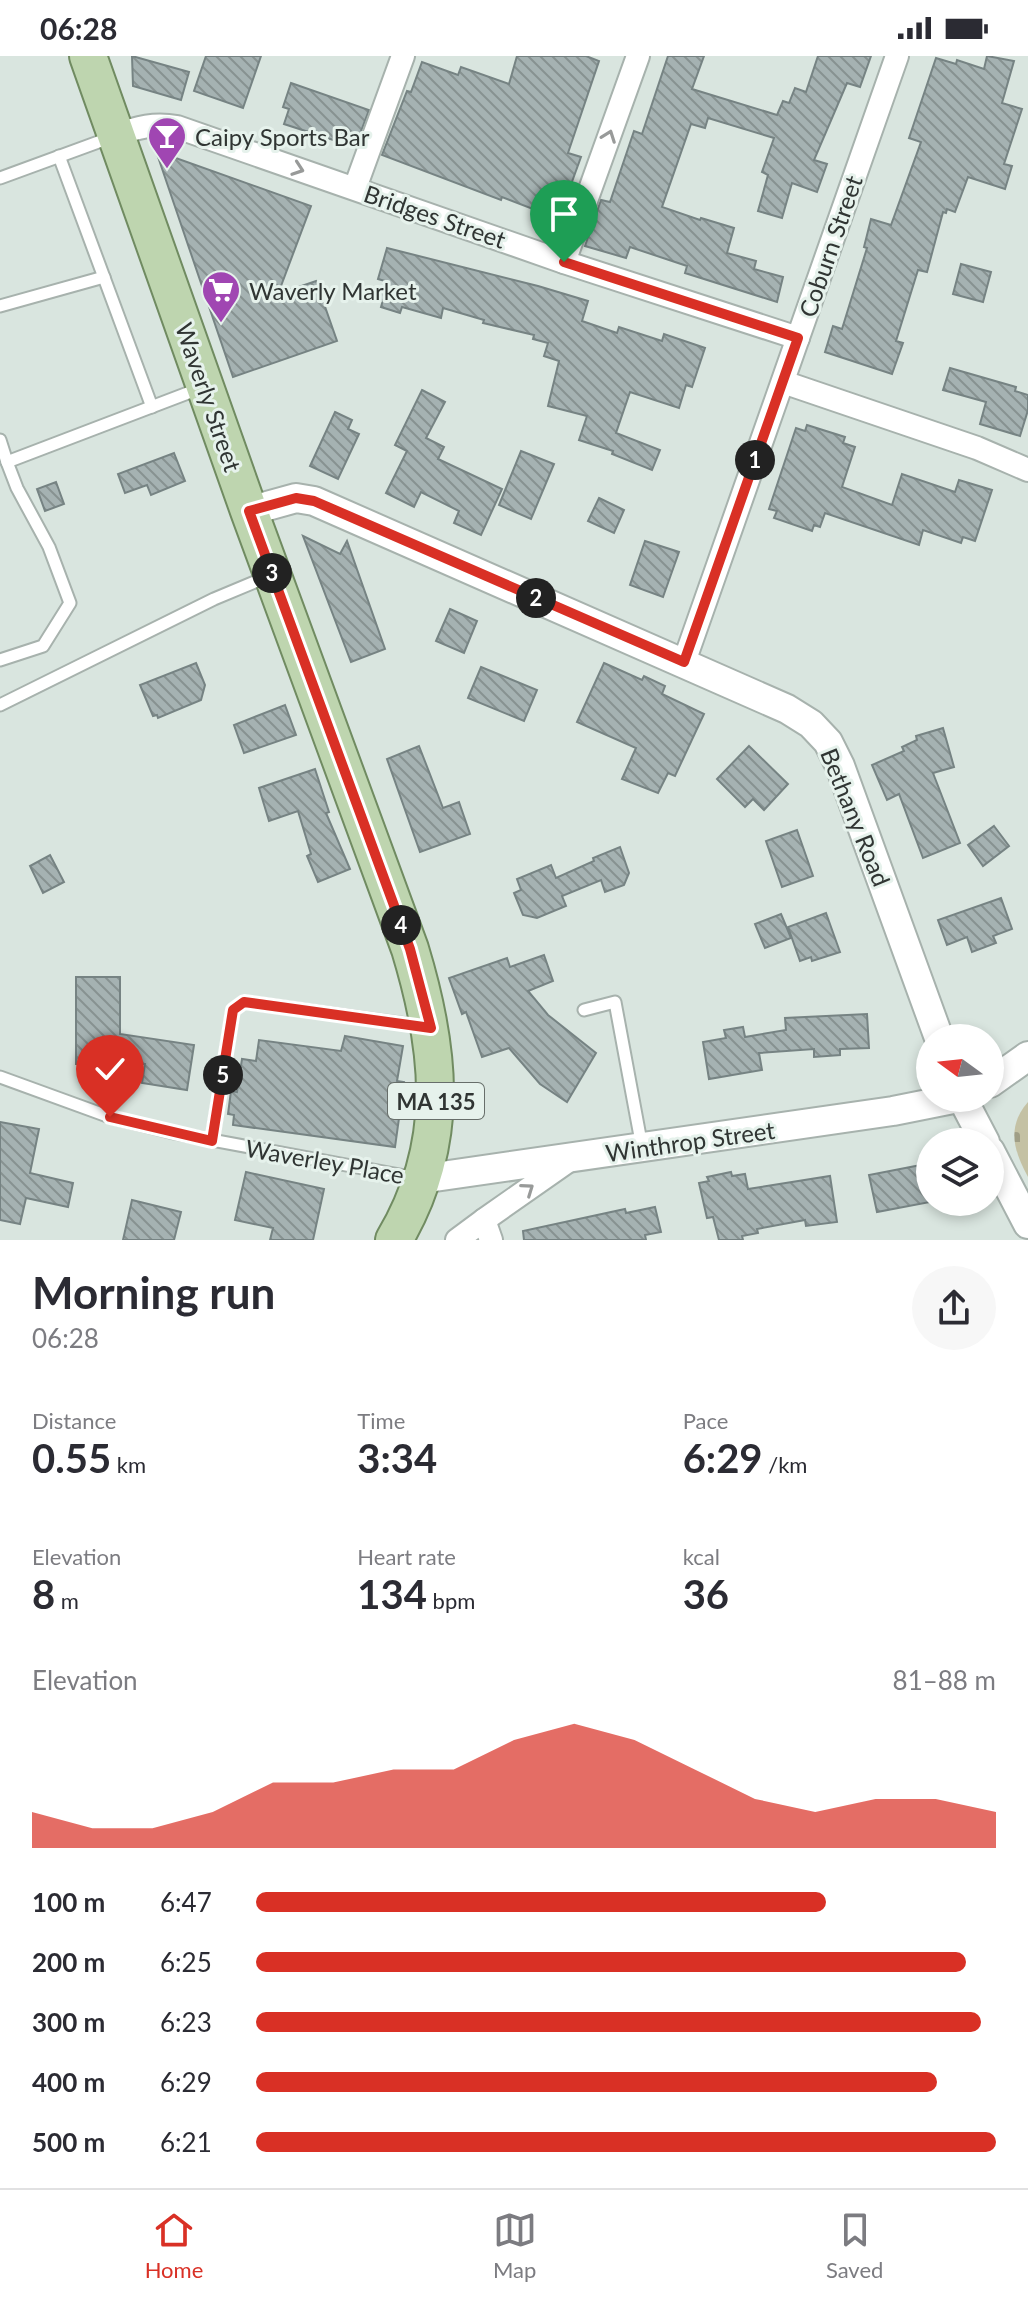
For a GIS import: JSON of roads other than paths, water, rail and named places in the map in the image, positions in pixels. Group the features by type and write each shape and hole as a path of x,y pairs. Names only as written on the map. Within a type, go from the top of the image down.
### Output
{"main road":[{"name":"Waverly Street","path":"88,56 249,511 410,949 431,1028 437,1076 431,1142 421,1179 394,1240"}],"street":[{"path":"355,188 403,56"},
{"path":"564,262 638,56"},
{"name":"Coburn Street","path":"684,662 897,56"},
{"name":"Bridges Street","path":"117,135 160,124 177,127 564,262 798,338"},
{"path":"783,382 977,448 1028,470"},
{"name":"Bethany Road","path":"249,511 296,498 314,501 684,662 787,709 811,724 828,742 840,766 934,1024"},
{"path":"1004,1073 1028,1056"},
{"name":"Winthrop Street","path":"421,1179 916,1107"},
{"path":"457,1240 488,1230 573,1158"},
{"path":"1004,1178 1028,1224"}],"lane":[{"path":"0,178 117,135"},
{"path":"59,156 152,407"},
{"path":"0,306 104,277"},
{"path":"7,462 206,387"},
{"path":"0,440 17,488 49,547 70,603 43,646 0,660"},
{"path":"0,705 214,599 273,575"},
{"path":"212,1141 233,1010 244,1002 431,1028"},
{"path":"584,1010 615,1002 642,1148"},
{"name":"Waverley Place","path":"0,1077 110,1117 212,1141 421,1179"}],"place":[{"name":"Caipy Sports Bar","path":"167,170"},
{"name":"Waverly Market","path":"221,324"}]}
